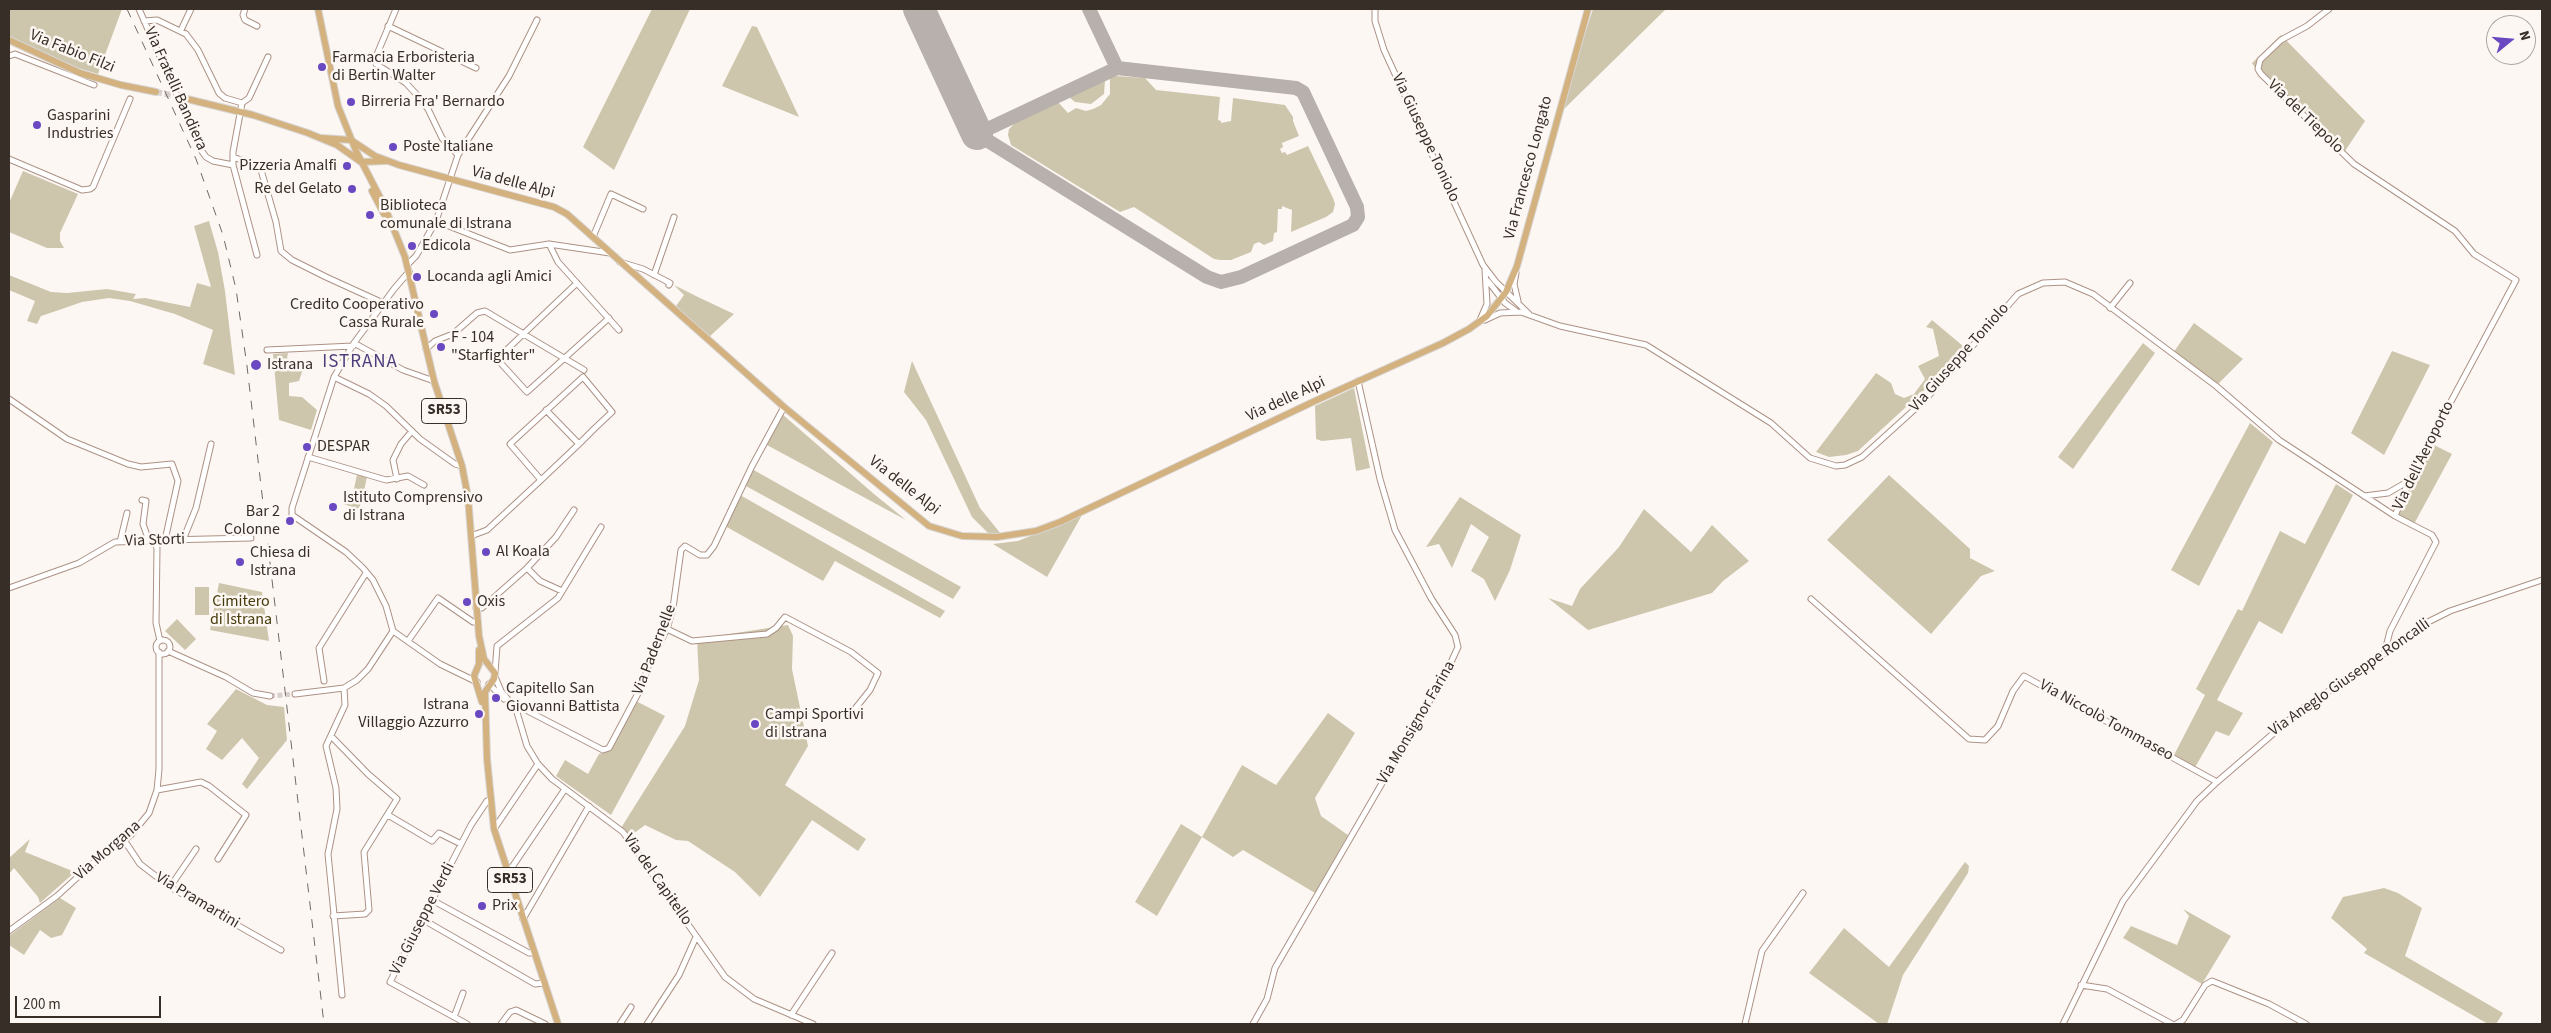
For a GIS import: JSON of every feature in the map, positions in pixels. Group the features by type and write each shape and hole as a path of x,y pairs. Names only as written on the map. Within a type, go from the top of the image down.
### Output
{"main road":[{"name":"SR53","path":"318,9 331,78 342,117 378,204 399,241 409,268 434,380 462,466 467,492 479,636"},
{"name":"Via Francesco Longato","path":"1476,324 1502,298 1517,266 1588,9"},
{"name":"Via Fabio Filzi","path":"9,40 80,73 121,85 156,92"},
{"path":"183,98 242,112 335,141 342,145 351,140"},
{"path":"335,141 341,130 342,117"},
{"name":"Via delle Alpi","path":"351,140 375,156 398,165 554,207 567,214 784,407 929,526 962,536 997,537 1036,531 1060,522 1358,380 1443,343 1476,324"},
{"path":"335,141 361,162 399,241"},
{"path":"361,162 369,156 375,156"},
{"path":"361,162 387,161"},
{"path":"370,179 373,167 380,162"},
{"path":"479,636 484,659 495,674 485,692 486,730"},
{"path":"479,636 477,668 474,676 477,682 486,730"},
{"path":"477,668 489,665"},
{"path":"477,682 489,685"},
{"name":"SR53","path":"486,730 494,829 558,1024"}],"street":[{"name":"Via Fratelli Bandiera","path":"138,9 206,157 219,164 233,165"},
{"path":"181,30 192,9"},
{"path":"245,9 243,15 245,20 257,26"},
{"path":"396,9 388,26 376,59 376,64 406,83 417,95 428,109 442,138 458,155"},
{"name":"Via Giuseppe Toniolo","path":"1375,9 1375,21 1384,50 1483,265 1489,284 1502,298 1516,311 1560,326 1637,342 1654,349 1771,423 1810,458 1836,466 1845,465 1862,457 1900,424 1953,371 2010,300 2024,290 2043,283 2065,282 2084,289 2153,341"},
{"name":"Via del Tiepolo","path":"2329,9 2306,26 2281,40 2260,60 2258,69 2354,164 2408,199"},
{"name":"Via Fratelli Bandiera","path":"144,21 157,20 181,30 195,44 219,93 225,98 242,103"},
{"path":"477,682 440,664 394,631 386,606 366,573 346,552 292,515 292,508 334,377 353,344 404,277 436,221 458,155 509,76 537,20"},
{"path":"388,26 476,68"},
{"name":"Via Fabio Filzi","path":"9,56 15,54 94,85"},
{"path":"257,255 233,165 233,157 242,103 249,98 268,57"},
{"path":"9,159 82,190 90,189 94,187 130,99"},
{"path":"233,157 255,165 262,170 276,222 281,251 292,260 317,273 383,303"},
{"path":"593,237 611,194 643,209"},
{"name":"Via dell'Aeroporto","path":"2153,341 2216,386 2279,440 2394,516 2409,480 2516,280 2474,254 2455,231 2408,199"},
{"path":"654,275 674,217"},
{"path":"436,221 510,250 549,244 575,246 610,253"},
{"path":"549,244 558,262 619,330"},
{"path":"620,262 634,264 670,283 669,285"},
{"name":"Via Giuseppe Toniolo","path":"1483,265 1497,284 1532,316"},
{"path":"1517,266 1514,284 1520,304"},
{"name":"Via Giuseppe Toniolo","path":"1476,324 1487,304 1486,276"},
{"path":"1497,284 1505,283 1512,279"},
{"path":"577,283 496,359 527,392 562,358 609,318"},
{"path":"2110,308 2130,283"},
{"path":"426,349 440,339 448,337 477,313 483,311 584,370"},
{"path":"1476,324 1500,313 1516,311"},
{"path":"423,336 440,339"},
{"path":"267,350 353,344 403,370 434,380"},
{"path":"334,377 369,394 386,406 412,431 455,464 462,466"},
{"path":"471,536 487,530 541,480 612,412 585,377 582,377 510,444 541,480"},
{"name":"Via Monsignor Farina","path":"1253,1024 1267,999 1275,968 1447,671 1458,647 1455,635 1431,598 1395,530 1378,469 1358,380"},
{"path":"9,399 68,439 121,461 141,467 163,463 172,464 178,481 165,540"},
{"name":"Via Padernelle","path":"515,707 524,709 603,750 609,748 638,696 649,663 667,628 673,608 681,550 685,546 700,554 707,555 714,546 752,466 784,407"},
{"path":"546,410 579,444"},
{"path":"397,479 393,460 401,444 412,431"},
{"path":"182,540 196,508 211,444"},
{"path":"308,457 386,480 408,476 424,486"},
{"path":"2364,496 2388,493 2403,486 2409,480"},
{"name":"Via Morgana","path":"9,932 57,896 92,864 124,840 149,814 157,790 160,652 156,647 160,641 156,623 157,548 152,543 143,524 146,501 142,500"},
{"path":"476,608 482,608 527,568 556,537 574,510"},
{"path":"120,542 128,513"},
{"path":"2385,651 2390,631 2436,542 2432,535 2394,516"},
{"path":"495,674 495,650 498,644 558,598 601,527"},
{"name":"Via Storti","path":"9,588 79,563 115,542 152,543 165,540 251,538"},
{"path":"527,568 540,581 562,591"},
{"path":"324,681 319,648 366,573"},
{"name":"Via Aneglo Giuseppe Roncalli","path":"2063,1024 2130,889 2197,801 2217,782 2288,719 2415,629 2439,615 2542,580"},
{"path":"408,641 438,598 472,622 477,622"},
{"name":"Via Niccolò Tommaseo","path":"1811,599 1969,739 1984,740 1998,726 2013,691 2024,676 2217,782"},
{"path":"667,628 692,641 767,634 776,628 785,617 851,652 878,673 870,690 854,710"},
{"path":"295,694 344,688 357,680 368,669 394,631"},
{"name":"Via Morgana","path":"160,641 168,642 170,647 168,651"},
{"path":"160,652 168,651 253,693 270,696"},
{"path":"489,665 496,661"},
{"path":"460,673 468,673 477,668"},
{"name":"Via del Capitello","path":"495,674 501,691 515,707 527,746 538,764 565,789 613,822 632,842 725,977 743,993 813,1024"},
{"path":"489,685 515,707"},
{"path":"342,995 328,854 337,808 336,788 326,749 345,705 344,688"},
{"path":"330,736 368,774 398,799 364,852 368,913 333,916"},
{"path":"494,829 538,764"},
{"path":"157,790 201,782 209,786 246,815 218,859"},
{"path":"508,873 565,789"},
{"name":"Via Giuseppe Verdi","path":"467,1024 391,984 461,844 478,813 487,801 491,800"},
{"path":"523,919 589,806"},
{"name":"Via Giuseppe Verdi","path":"388,815 432,841 439,832 461,844"},
{"name":"Via Pramartini","path":"124,840 140,864 170,887 281,950"},
{"path":"170,887 196,849"},
{"path":"1745,1024 1762,951 1804,894"},
{"path":"432,900 529,953 534,953"},
{"path":"422,919 535,984 544,983"},
{"path":"647,1024 679,975 696,937"},
{"path":"791,1015 832,953"},
{"path":"2176,1024 2183,1020 2204,985 2212,981 2269,1004 2306,1024"},
{"path":"2081,985 2107,989 2172,1024"},
{"path":"454,1017 463,993"},
{"path":"620,1024 631,1008"},
{"path":"501,1024 510,1012 516,1010 545,1024"}],"green space":[{"path":"9,9 122,9 98,74 71,66 9,37"},
{"path":"652,9 690,9 614,170 583,147"},
{"path":"1593,9 1666,9 1562,111 1580,49"},
{"path":"752,26 757,27 799,117 722,86"},
{"path":"2281,35 2365,121 2343,154 2301,110 2298,115 2295,112 2296,107 2258,72 2252,63"},
{"path":"1116,76 1145,78 1156,90 1220,97 1218,120 1221,123 1231,121 1233,98 1285,105 1293,117 1299,136 1282,143 1283,147 1280,149 1282,153 1285,152 1287,155 1308,146 1333,198 1335,204 1333,212 1326,217 1291,232 1292,210 1282,206 1282,209 1278,209 1277,232 1274,233 1273,241 1264,245 1259,242 1254,244 1251,252 1231,260 1214,259 1134,207 1120,212 1011,145 1008,135 1009,129 1016,122 1058,102 1068,113 1076,108 1086,111 1093,109 1101,105 1110,94 1110,78"},
{"path":"1105,80 1104,94 1091,104 1075,102 1069,97"},
{"path":"23,171 78,194 60,233 60,241 64,248 47,248 9,232 9,203"},
{"path":"209,221 218,252 225,291 235,375 203,364 213,330 175,314 130,301 109,298 82,302 41,316 37,324 27,321 35,301 9,290 9,275 51,292 67,293 107,289 136,294 133,299 145,298 190,307 197,283 211,287 194,226"},
{"path":"674,285 734,314 708,338 676,306 684,295"},
{"path":"1932,320 1963,346 1930,385 1858,451 1829,457 1816,452 1876,373 1891,383 1895,394 1904,398 1914,394 1925,379 1918,366 1939,356 1933,329 1926,327"},
{"path":"2194,323 2243,359 2217,385 2173,353"},
{"path":"2143,343 2155,353 2073,469 2058,457"},
{"path":"2392,351 2430,365 2384,455 2351,433"},
{"path":"288,353 287,358 303,369 299,381 289,383 289,396 302,397 317,410 311,430 279,420 273,354"},
{"path":"912,361 980,508 1001,534 990,535 972,517 926,420 904,392"},
{"path":"1354,388 1370,468 1356,471 1351,438 1322,441 1316,439 1315,406"},
{"path":"782,414 874,494 906,520 765,444"},
{"path":"2250,423 2273,442 2199,586 2171,570"},
{"path":"2428,442 2452,454 2414,524 2396,513 2423,443"},
{"path":"752,469 961,587 953,599 744,485"},
{"path":"357,475 367,477 363,495 353,493"},
{"path":"1889,475 1970,549 1970,558 1995,571 1981,576 1931,634 1827,540"},
{"path":"2336,484 2353,495 2282,634 2259,621 2217,700 2243,713 2229,736 2216,731 2194,769 2173,757 2205,695 2196,689 2238,609 2242,611 2280,531 2305,544"},
{"path":"346,495 362,499 359,509 343,504"},
{"path":"740,495 945,611 940,618 835,561 823,581 725,526"},
{"path":"1460,497 1521,535 1510,570 1495,601 1484,579 1471,571 1489,537 1471,524 1452,568 1439,544 1426,547"},
{"path":"1644,509 1691,552 1712,525 1749,561 1723,581 1712,593 1588,630 1548,598 1572,606 1580,589 1619,547"},
{"path":"1082,515 1047,577 993,544 1018,541"},
{"name":"Cimitero di Istrana","path":"219,583 262,592 269,641 210,630"},
{"path":"195,587 209,587 209,615 195,615"},
{"path":"177,619 196,639 185,650 165,631"},
{"path":"788,625 793,636 792,669 808,746 785,785 866,839 858,851 812,820 760,897 735,872 688,841 676,840 645,825 629,837 621,828 685,726 699,680 697,639"},
{"path":"236,689 267,705 284,707 287,740 247,789 242,784 259,758 242,738 222,760 206,749 217,731 207,724"},
{"path":"636,701 665,716 611,815 556,776 565,760 588,774 599,754 609,751 615,743"},
{"path":"1328,713 1355,733 1315,798 1321,816 1348,835 1315,893 1243,850 1233,857 1202,837 1242,765 1276,785"},
{"path":"1181,824 1202,837 1157,916 1135,902"},
{"path":"30,839 25,852 75,872 40,903 38,897 14,868 9,874 9,858"},
{"path":"1965,862 1969,866 1968,873 1903,975 1887,1024 1879,1024 1809,973 1844,928 1889,967"},
{"path":"2384,888 2398,893 2422,908 2405,956 2503,1013 2496,1024 2488,1024 2364,953 2367,949 2331,918 2343,897"},
{"path":"60,898 76,908 62,935 51,938 40,930 24,955 9,945 9,936"},
{"path":"2183,909 2231,936 2202,984 2123,938 2131,926 2177,945 2189,916"}],"taxiway":[{"path":"977,134 1117,68 1089,9"},
{"path":"977,134 1207,277 1221,282 1241,277 1353,225 1358,217 1357,207 1303,92 1296,88 1117,68"}],"runway":[{"path":"919,9 977,134"}],"tunnel":[{"path":"156,92 182,97"},
{"path":"270,696 295,694"}],"railway":[{"path":"127,9 196,159 223,235 236,289 247,366 324,1024"}],"place":[{"name":"Farmacia Erboristeria di Bertin Walter","path":"322,67"},
{"name":"Birreria Fra' Bernardo","path":"351,102"},
{"name":"Gasparini Industries","path":"37,125"},
{"name":"Poste Italiane","path":"393,147"},
{"name":"Pizzeria Amalfi","path":"347,166"},
{"name":"Re del Gelato","path":"352,189"},
{"name":"Biblioteca comunale di Istrana","path":"370,215"},
{"name":"Edicola","path":"412,246"},
{"name":"Locanda agli Amici","path":"417,277"},
{"name":"Credito Cooperativo Cassa Rurale","path":"434,314"},
{"name":"F - 104 \"Starfighter\"","path":"441,347"},
{"name":"Istrana","path":"256,365"},
{"name":"DESPAR","path":"307,447"},
{"name":"Istituto Comprensivo di Istrana","path":"333,507"},
{"name":"Bar 2 Colonne","path":"290,521"},
{"name":"Al Koala","path":"486,552"},
{"name":"Chiesa di Istrana","path":"240,562"},
{"name":"Oxis","path":"467,602"},
{"name":"Capitello San Giovanni Battista","path":"496,698"},
{"name":"Istrana Villaggio Azzurro","path":"479,714"},
{"name":"Campi Sportivi di Istrana","path":"755,724"},
{"name":"Prix","path":"482,906"}],"district":[{"name":"ISTRANA","path":"360,363"}]}
